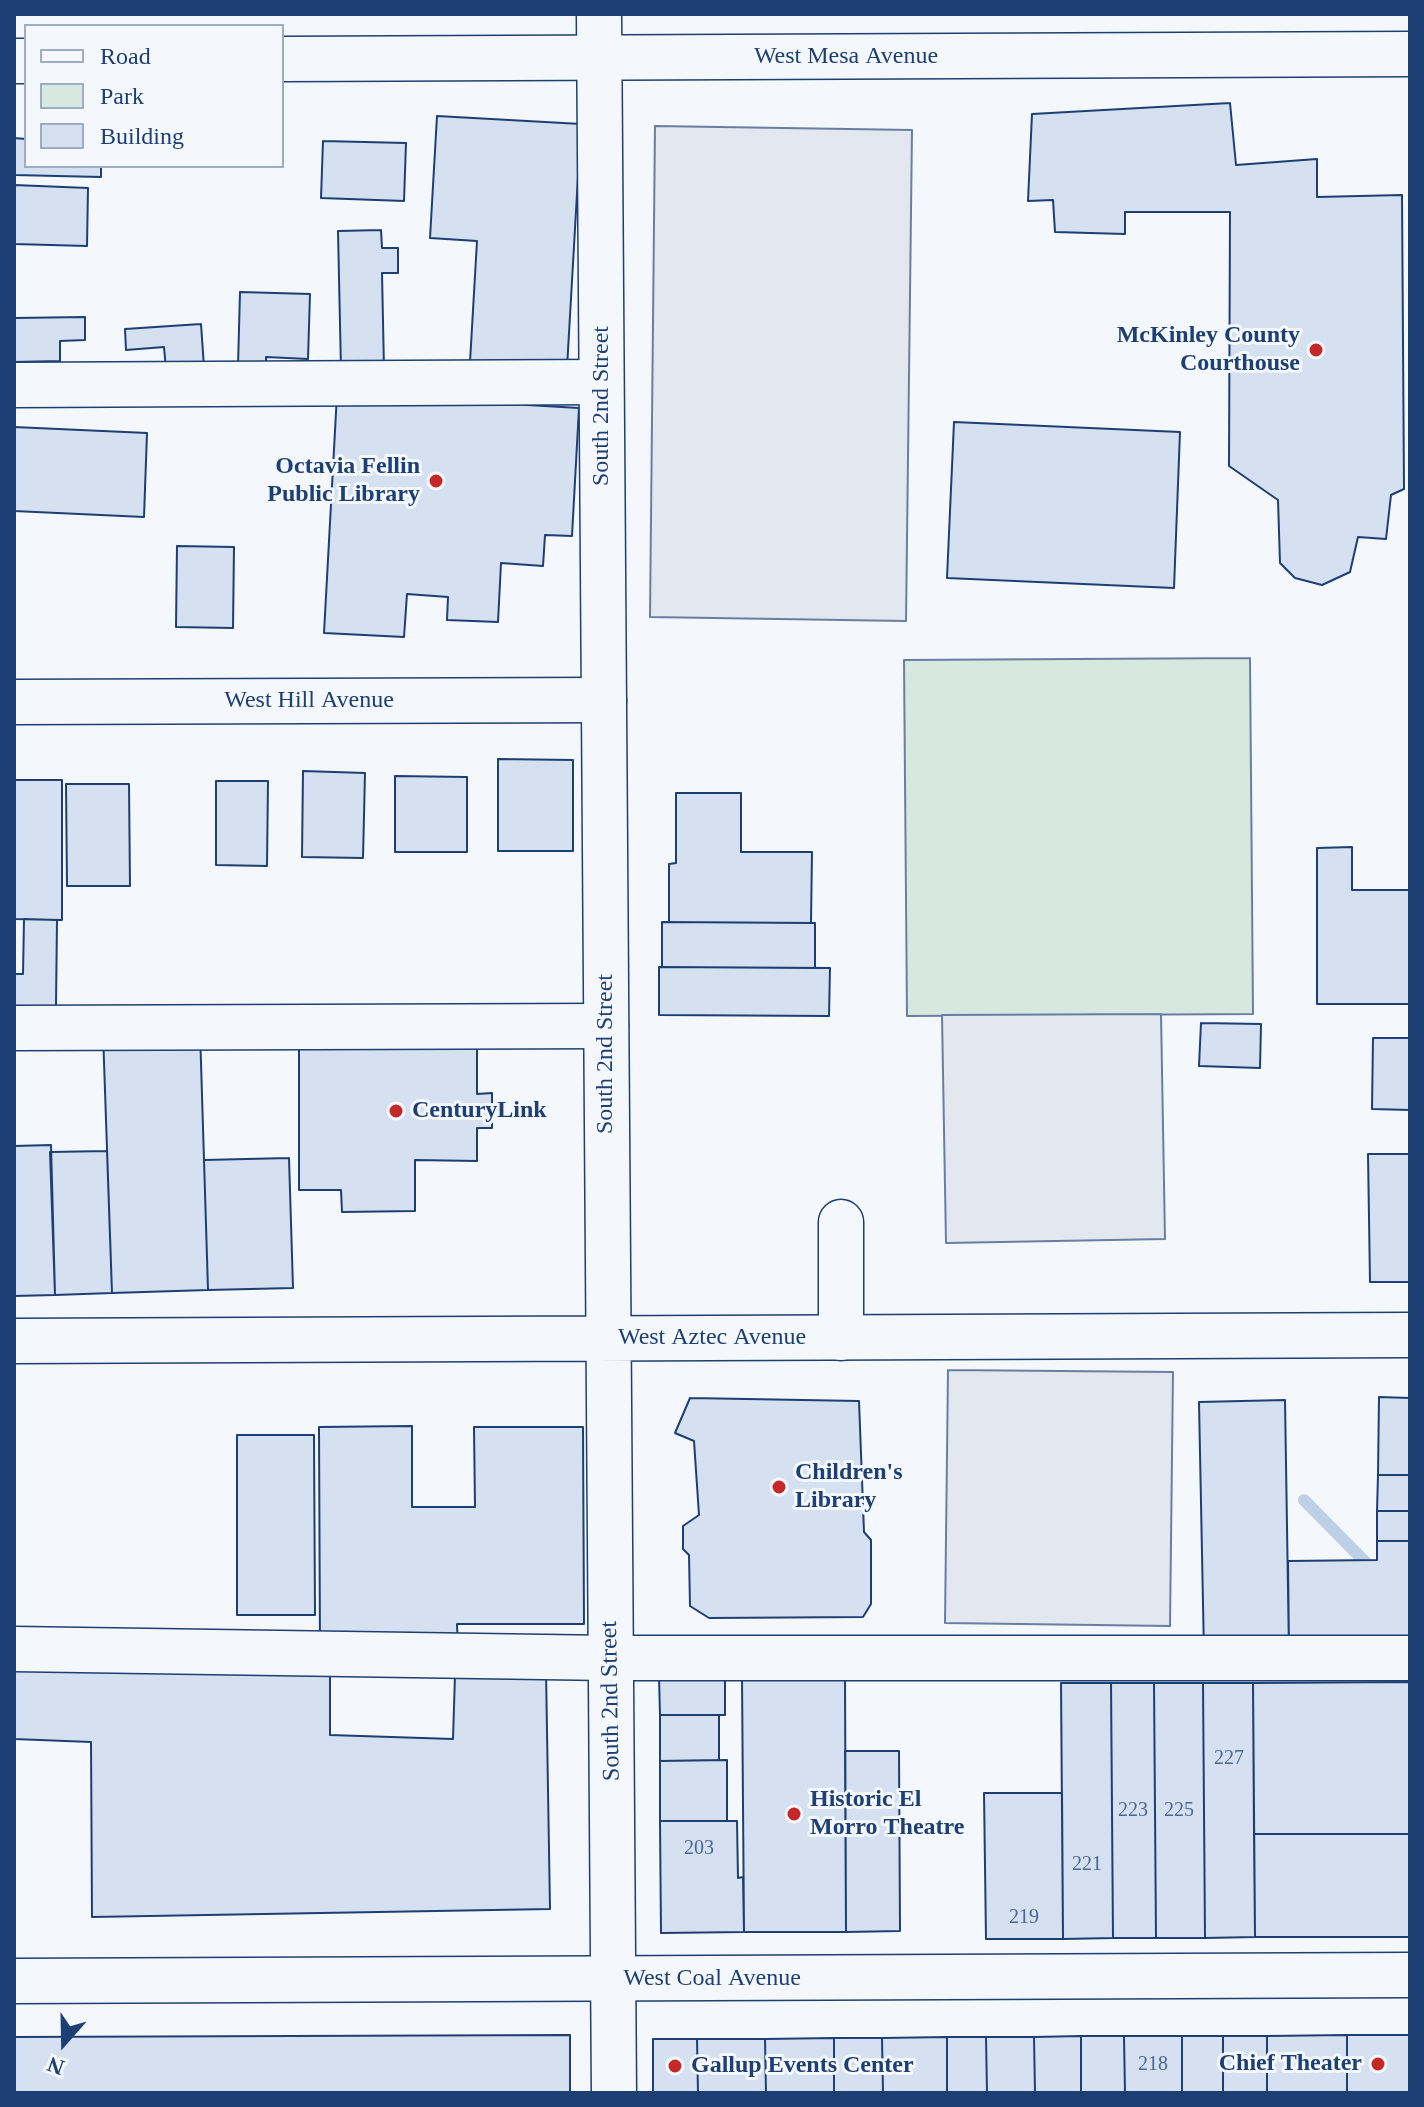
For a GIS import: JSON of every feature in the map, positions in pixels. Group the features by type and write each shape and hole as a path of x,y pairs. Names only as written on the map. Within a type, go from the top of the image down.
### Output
{"main road":[{"name":"South 2nd Street","path":"599,14 614,2093"},
{"name":"West Mesa Avenue","path":"284,59 1410,54"},
{"path":"14,385 601,382"},
{"name":"West Hill Avenue","path":"14,702 604,700"},
{"path":"14,1028 606,1026"},
{"path":"841,1222 841,1338"},
{"name":"West Aztec Avenue","path":"14,1341 1410,1335"},
{"path":"14,1649 610,1658 1410,1658"},
{"name":"West Coal Avenue","path":"14,1981 1410,1975"}],"green space":[{"path":"1250,658 1253,1014 907,1016 904,660"}],"shaded area":[{"path":"655,126 912,130 906,621 650,617"},
{"path":"1161,1014 1165,1239 946,1243 942,1015"},
{"path":"948,1370 1173,1372 1170,1626 945,1623"}],"building":[{"name":"McKinley County Courthouse","path":"1230,103 1236,165 1317,159 1317,197 1402,195 1404,489 1391,495 1386,539 1358,537 1350,572 1322,585 1295,578 1280,563 1278,500 1229,466 1230,212 1125,212 1125,234 1055,232 1053,200 1028,201 1032,114"},
{"path":"437,116 581,124 567,368 470,362 477,241 430,238"},
{"path":"14,138 24,139 24,168 101,168 101,177 14,175"},
{"path":"323,141 406,143 404,201 321,198"},
{"path":"14,185 88,188 87,246 14,244"},
{"path":"381,230 382,248 398,248 398,273 382,273 384,369 341,370 338,231"},
{"path":"240,292 310,294 308,359 266,357 266,368 238,366"},
{"path":"85,317 85,340 60,341 60,361 14,362 14,318"},
{"path":"201,324 204,367 166,370 164,347 126,350 125,329"},
{"path":"337,394 579,408 572,536 545,535 543,566 501,563 498,622 447,620 448,597 407,594 404,637 324,633"},
{"name":"McKinley County Courthouse","path":"954,422 1180,432 1174,588 947,578"},
{"path":"14,427 147,433 144,517 14,511"},
{"path":"177,546 234,547 233,628 176,627"},
{"path":"498,759 573,760 573,851 498,851"},
{"path":"303,771 365,773 363,858 302,857"},
{"path":"395,776 467,777 467,852 395,852"},
{"path":"14,780 62,780 62,920 14,919"},
{"path":"216,781 268,781 267,866 216,865"},
{"path":"66,784 129,784 130,886 67,886"},
{"path":"676,793 741,793 741,852 812,852 811,923 669,922 669,864 676,863"},
{"path":"1352,847 1352,890 1410,890 1410,1004 1317,1004 1317,848"},
{"path":"24,919 57,920 56,1006 14,1006 14,974 23,974"},
{"path":"662,922 815,923 815,968 662,967"},
{"path":"659,967 830,968 829,1016 659,1015"},
{"path":"1201,1023 1261,1024 1260,1068 1199,1066"},
{"path":"200,1030 208,1290 112,1293 103,1033"},
{"path":"1373,1038 1410,1038 1410,1110 1372,1109"},
{"name":"CenturyLink","path":"299,1039 477,1040 477,1094 492,1093 492,1128 477,1128 477,1161 415,1160 415,1211 342,1212 341,1190 299,1190"},
{"path":"51,1145 55,1295 14,1296 14,1146"},
{"path":"107,1151 112,1293 55,1295 50,1152"},
{"path":"1368,1154 1410,1154 1410,1282 1370,1282"},
{"path":"289,1158 293,1288 208,1290 204,1160"},
{"path":"1379,1397 1410,1398 1410,1475 1378,1475"},
{"name":"Children's Library","path":"690,1398 859,1401 864,1532 871,1540 871,1604 863,1617 709,1618 690,1606 689,1555 683,1549 683,1526 699,1515 694,1441 675,1433"},
{"path":"1285,1400 1289,1653 1204,1654 1199,1402"},
{"path":"412,1426 412,1507 475,1507 474,1427 583,1427 584,1624 457,1624 458,1651 320,1652 319,1427"},
{"path":"237,1435 314,1435 315,1615 237,1615"},
{"path":"1378,1475 1410,1475 1410,1511 1377,1511"},
{"path":"1377,1511 1410,1511 1410,1541 1377,1541"},
{"path":"1377,1541 1410,1541 1410,1652 1289,1653 1288,1561 1377,1560"},
{"path":"14,1660 330,1671 330,1735 453,1739 455,1675 546,1671 550,1909 92,1917 91,1742 14,1739"},
{"name":"Historic El Morro Theatre","path":"845,1676 846,1932 744,1932 742,1677"},
{"path":"659,1677 725,1677 725,1715 660,1715"},
{"path":"1410,1682 1410,1834 1254,1834 1253,1683"},
{"path":"1061,1683 1111,1683 1113,1938 1063,1939"},
{"path":"1111,1683 1154,1683 1156,1938 1113,1938"},
{"path":"1154,1683 1203,1683 1205,1938 1156,1938"},
{"path":"1203,1683 1253,1683 1255,1937 1205,1938"},
{"path":"660,1715 719,1715 719,1760 660,1761"},
{"path":"845,1751 899,1751 900,1931 846,1932"},
{"path":"727,1760 727,1821 660,1821 660,1761"},
{"path":"984,1793 1062,1793 1063,1939 986,1939"},
{"path":"660,1821 737,1821 738,1878 743,1877 744,1932 661,1933"},
{"path":"1254,1834 1410,1834 1410,1937 1255,1937"},
{"path":"570,2035 570,2093 14,2093 14,2037"},
{"path":"1347,2035 1347,2093 1267,2093 1267,2036"},
{"name":"Chief Theater","path":"1347,2035 1410,2035 1410,2093 1347,2093"},
{"path":"1081,2036 1124,2036 1125,2093 1081,2093"},
{"path":"1081,2036 1081,2093 1035,2093 1034,2037"},
{"path":"1124,2036 1182,2036 1182,2093 1125,2093"},
{"path":"1182,2036 1223,2036 1223,2093 1182,2093"},
{"path":"1223,2036 1267,2036 1267,2093 1223,2093"},
{"path":"947,2037 986,2037 987,2093 947,2093"},
{"path":"947,2037 947,2093 883,2093 882,2038"},
{"path":"986,2037 1034,2037 1035,2093 987,2093"},
{"path":"834,2038 882,2038 883,2093 834,2093"},
{"path":"834,2038 834,2093 766,2093 765,2039"},
{"name":"Gallup Events Center","path":"653,2039 697,2039 698,2093 653,2093"},
{"path":"697,2039 765,2039 766,2093 698,2093"}],"waterway":[{"path":"1304,1500 1375,1572"}],"place":[{"name":"McKinley County Courthouse","path":"1316,350"},
{"name":"Octavia Fellin Public Library","path":"436,481"},
{"name":"CenturyLink","path":"396,1111"},
{"name":"Children's Library","path":"779,1487"},
{"name":"Historic El Morro Theatre","path":"794,1814"},
{"name":"Chief Theater","path":"1378,2064"},
{"name":"Gallup Events Center","path":"675,2066"}]}
